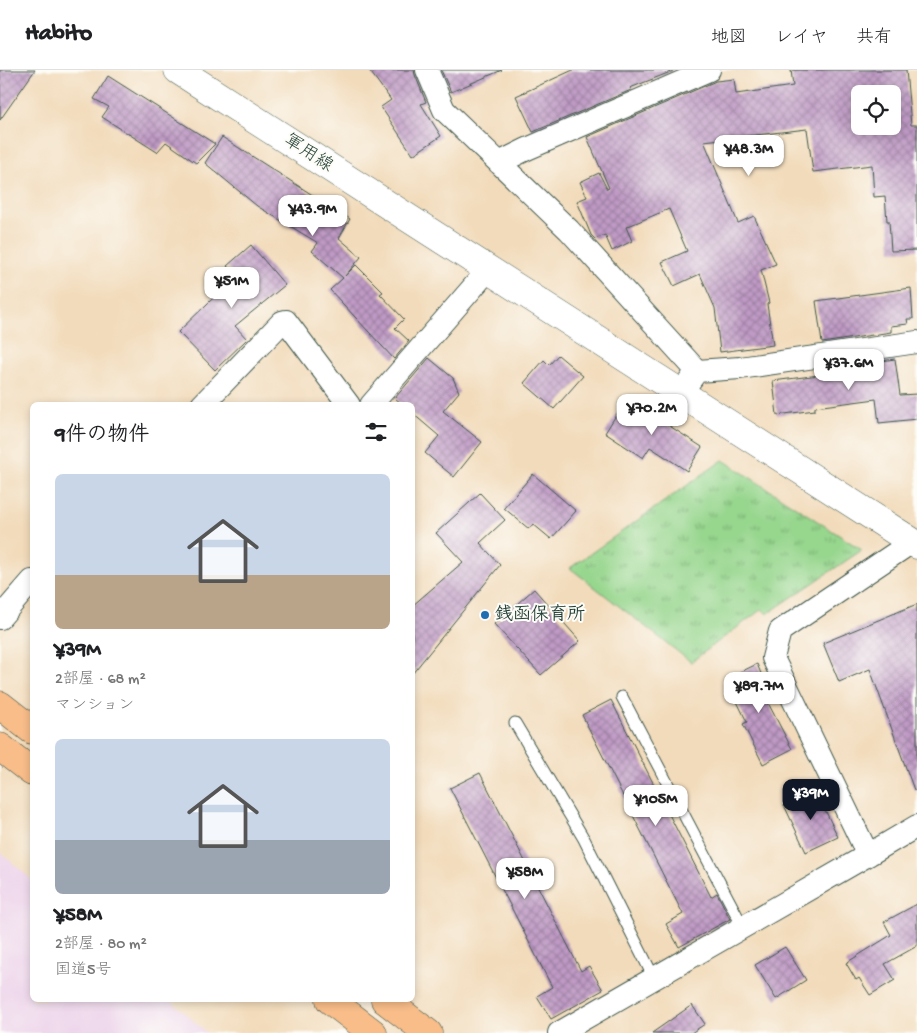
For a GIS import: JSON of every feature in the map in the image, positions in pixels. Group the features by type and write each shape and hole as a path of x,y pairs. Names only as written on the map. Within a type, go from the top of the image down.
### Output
{"highway":[{"path":"0,705 30,728"},
{"path":"0,747 30,770"},
{"path":"333,1002 373,1033"},
{"path":"388,1002 428,1033"}],"street":[{"name":"軍用線","path":"178,70 915,543"},
{"path":"427,70 444,110 569,230 697,371"},
{"path":"499,163 709,70"},
{"path":"374,402 488,270"},
{"path":"205,402 282,322 286,321 347,402"},
{"path":"697,371 740,368 917,342"},
{"path":"681,394 697,371"},
{"path":"868,855 773,658 780,631 915,543"},
{"path":"0,618 30,583"},
{"path":"559,1033 917,826"}],"lane":[{"path":"622,697 743,927"},
{"path":"515,723 584,839 654,978"}],"shaded area":[{"path":"0,852 30,878 30,1002 172,1002 207,1033 0,1033"}],"green space":[{"path":"723,460 862,550 767,614 762,609 691,662 570,568"}],"building":[{"path":"0,70 35,70 0,120"},
{"path":"369,70 414,70 426,102 421,104 441,136 413,155 381,107 391,100"},
{"path":"441,70 502,70 451,92"},
{"path":"573,70 673,71 630,88 631,90 533,132 516,96"},
{"path":"791,70 906,70 911,125 917,125 917,250 891,251 885,196 874,197 872,165 813,172 807,129 704,141 738,223 754,216 776,264 761,270 769,303 767,304 773,345 720,352 715,308 700,274 674,286 662,262 687,251 669,209 626,227 632,241 612,251 605,235 595,239 591,235 577,201 587,197 580,182 599,173 607,189 609,188 587,137 716,81 734,79 736,94 793,86"},
{"path":"108,76 215,144 196,163 166,142 157,152 102,117 109,107 94,99"},
{"path":"222,137 350,219 339,238 361,257 345,276 356,265 383,292 380,294 404,319 395,328 409,341 394,359 330,290 343,278 312,251 318,243 257,206 205,163"},
{"path":"251,245 285,285 235,326 247,339 215,370 178,332 236,276 227,266"},
{"path":"911,288 913,319 907,319 908,324 891,326 891,332 822,343 816,301"},
{"path":"558,355 583,376 554,409 524,383 544,360 549,365"},
{"path":"429,358 453,378 459,392 443,411 482,442 454,477 425,453 439,436 415,416 415,402 400,402 395,398"},
{"path":"895,359 900,395 917,394 917,419 879,423 876,399 815,407 815,410 777,415 773,381 827,374 826,369"},
{"path":"631,401 702,447 687,471 650,447 643,458 605,433 618,412 622,414"},
{"path":"533,474 576,511 551,539 533,524 529,529 504,508"},
{"path":"480,493 505,520 480,543 500,565 415,670 415,603 463,562 436,533"},
{"path":"534,589 580,641 541,675 494,624"},
{"path":"917,604 917,790 914,790 870,669 839,682 823,643"},
{"path":"757,664 770,695 765,697 792,749 763,764 743,724 747,722 726,679"},
{"path":"611,700 711,897 717,893 730,919 679,947 666,924 683,914 582,715"},
{"path":"480,773 581,971 589,966 603,990 551,1019 537,996 552,987 450,788"},
{"path":"816,791 838,837 806,852 784,805"},
{"path":"917,904 917,946 885,964 895,980 870,995 859,978 856,980 846,963 891,935 884,922"},
{"path":"785,947 806,980 776,999 755,965"},
{"path":"692,1005 705,1024 691,1033 652,1033"}],"place":[{"name":"銭函保育所","path":"485,615"}]}
